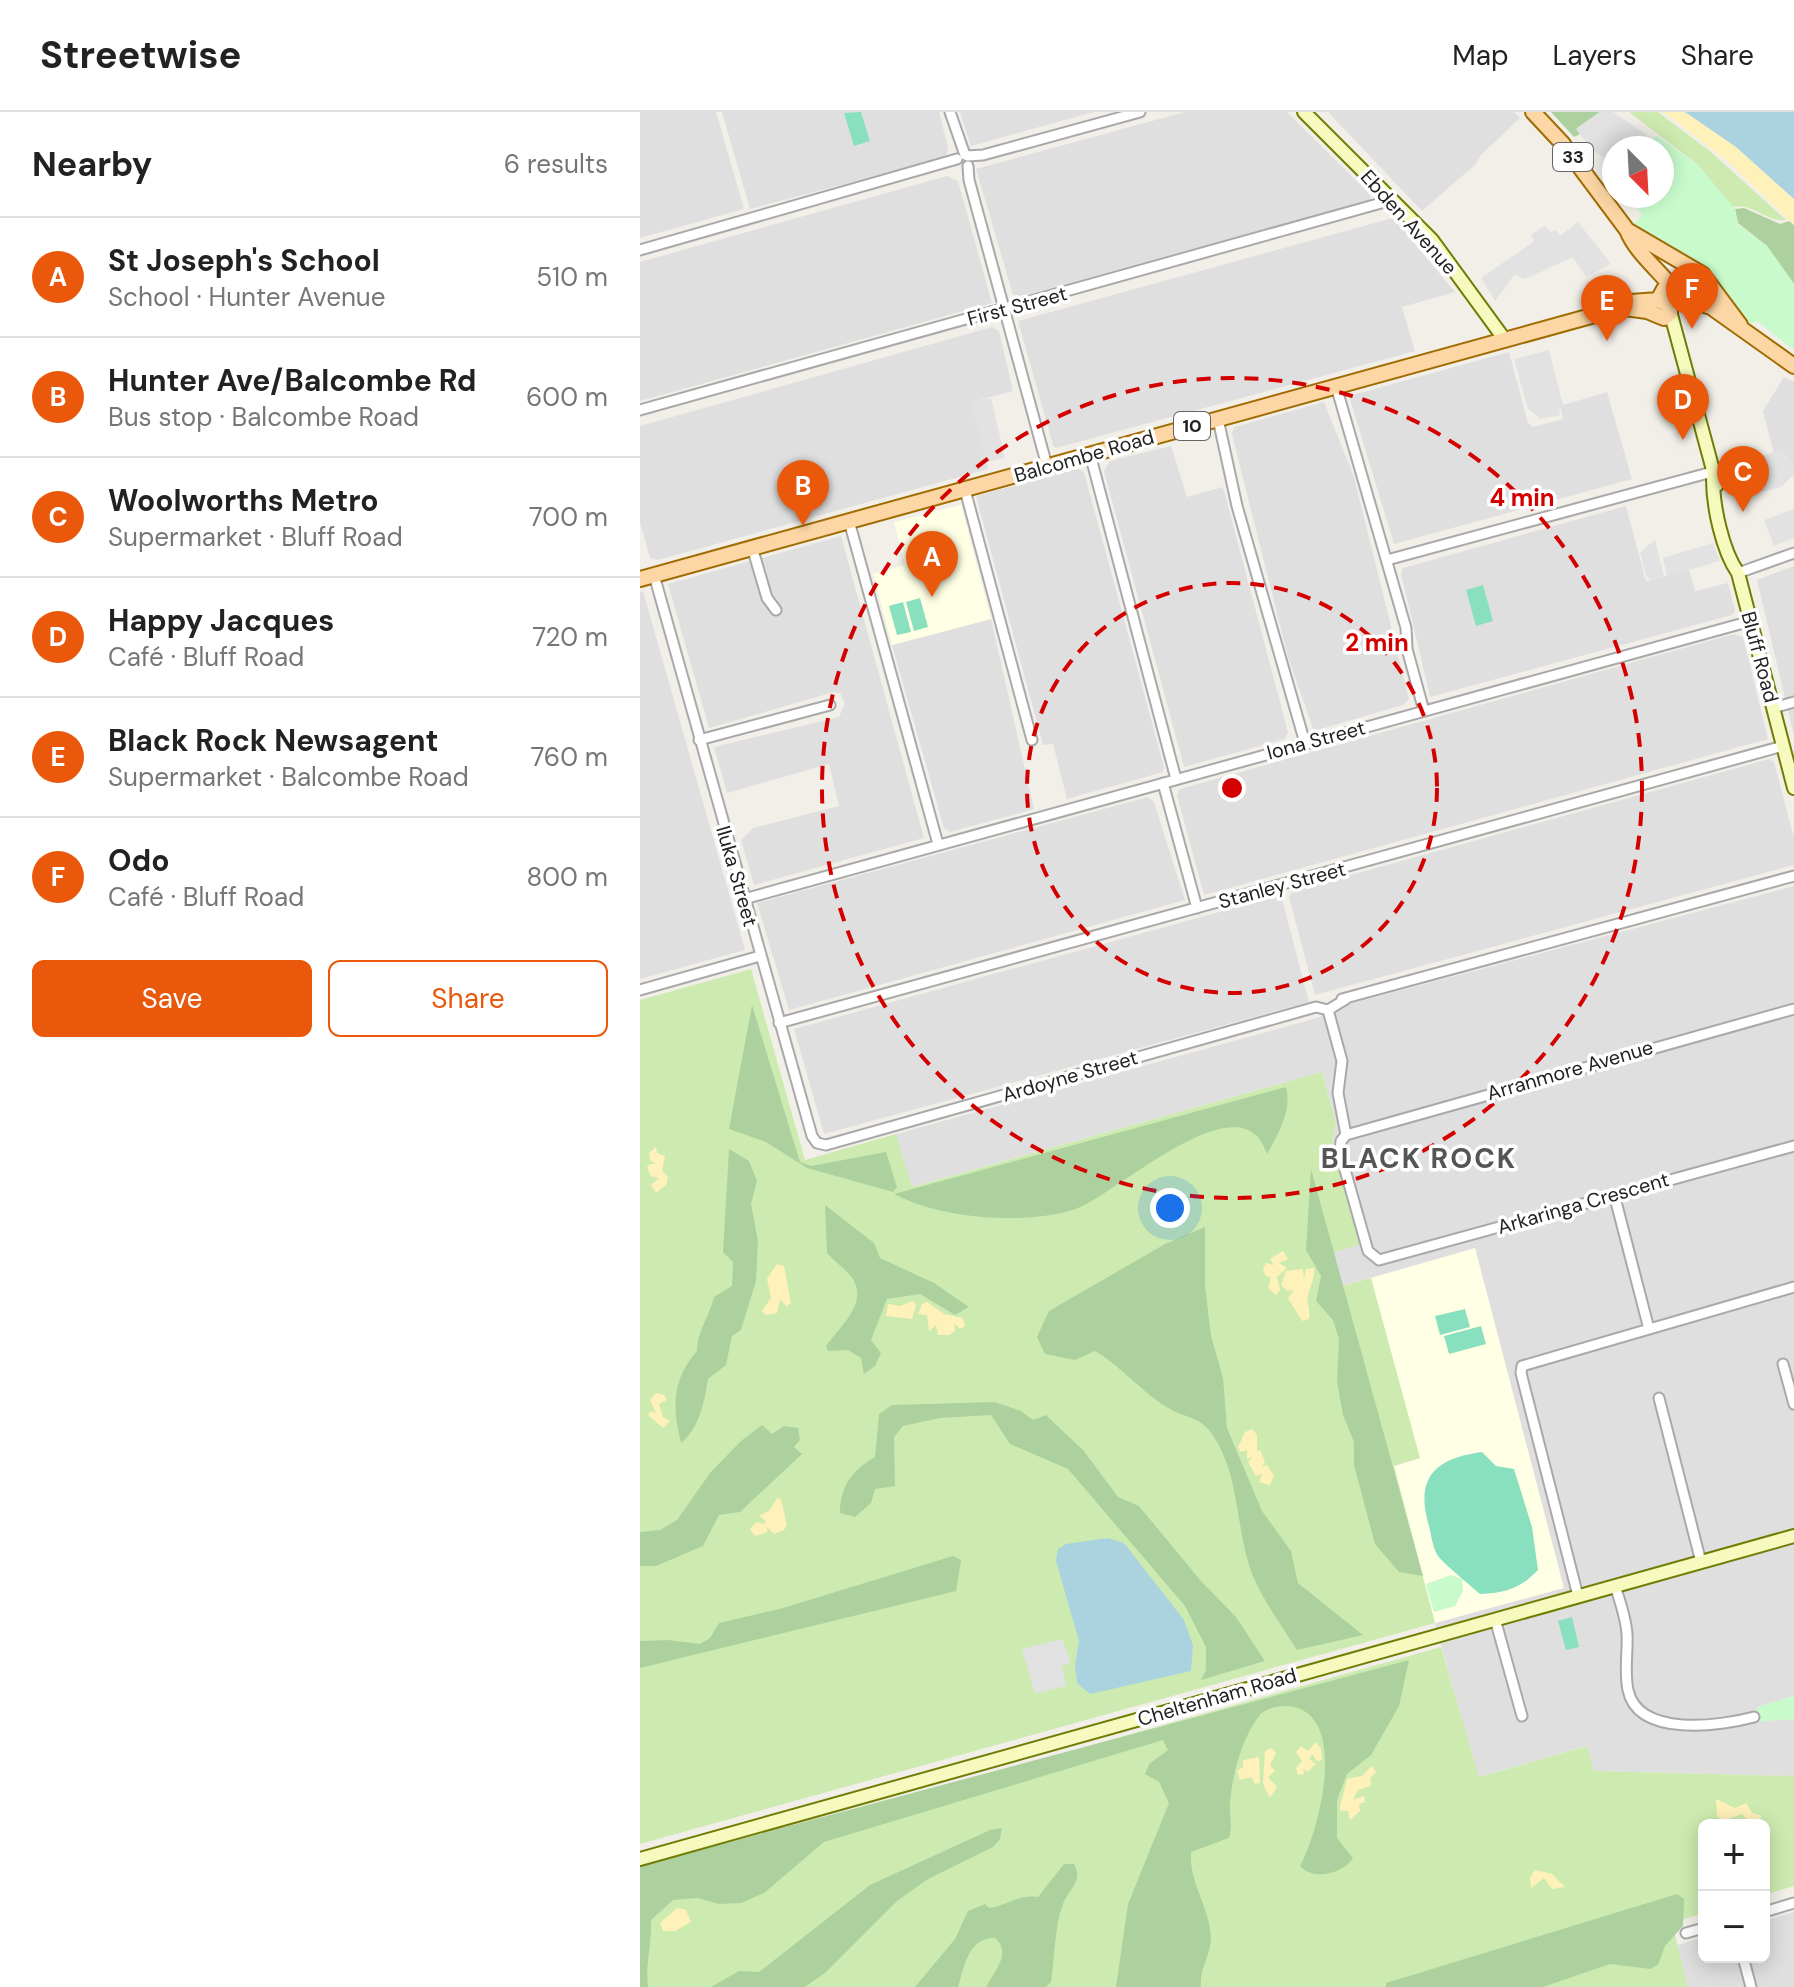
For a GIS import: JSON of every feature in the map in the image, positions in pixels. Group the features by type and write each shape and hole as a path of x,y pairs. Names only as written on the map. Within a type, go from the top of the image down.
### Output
{"main road":[{"name":"33","path":"1533,112 1562,143 1627,230 1634,246 1675,287 1679,297 1713,309 1794,366"},
{"name":"33","path":"1627,230 1665,256 1701,274 1745,332"},
{"path":"1684,272 1701,274 1705,293 1683,311 1661,309 1664,289 1675,287 1684,272"},
{"name":"Balcombe Road","path":"645,575 965,490 1620,308 1661,309"}],"street":[{"path":"950,112 1047,466"},
{"path":"640,250 1140,112"},
{"name":"Ebden Avenue","path":"1307,113 1441,252 1505,340"},
{"name":"First Street","path":"640,410 1392,200"},
{"name":"Bluff Road","path":"1661,309 1679,346 1731,563 1738,573 1794,788"},
{"path":"1336,386 1387,560 1424,711"},
{"path":"1218,419 1245,534 1305,743"},
{"path":"1090,454 1176,779"},
{"path":"1387,560 1712,475"},
{"path":"965,490 1032,740"},
{"path":"849,521 938,844"},
{"path":"752,547 767,598 776,610"},
{"path":"1738,573 1794,553"},
{"name":"Iluka Street","path":"645,575 661,607 779,1023 812,1136 817,1143"},
{"name":"Iona Street","path":"744,899 1751,621"},
{"path":"1773,708 1794,702"},
{"path":"699,740 830,705"},
{"name":"Stanley Street","path":"779,1023 1783,746"},
{"path":"1163,783 1197,908"},
{"name":"Ardoyne Street","path":"817,1143 826,1145 1326,1009 1346,999 1794,876"},
{"path":"640,990 760,956"},
{"path":"1326,1009 1342,1061 1338,1093 1350,1133"},
{"name":"Arranmore Avenue","path":"1350,1133 1794,1009"},
{"name":"Arkaringa Crescent","path":"1350,1133 1341,1141 1340,1152 1368,1251 1374,1258 1384,1261 1794,1146"},
{"path":"1614,1194 1649,1329"},
{"path":"1578,1596 1521,1373 1522,1366 1794,1287"},
{"path":"1783,1364 1794,1404"},
{"path":"1659,1398 1701,1562"},
{"name":"Cheltenham Road","path":"640,1859 1794,1536"},
{"path":"1615,1586 1627,1633 1628,1693 1640,1711 1664,1723 1720,1725 1754,1717"},
{"path":"1495,1619 1522,1716"},
{"path":"1770,1910 1794,1903"},
{"path":"1686,1933 1698,1930"},
{"path":"1745,1963 1751,1987"}],"shaded area":[{"path":"640,112 716,112 744,209 640,238"},
{"path":"722,112 939,112 948,148 946,157 750,209"},
{"path":"960,112 1094,112 971,146"},
{"path":"1185,112 1287,112 1371,195 1370,200 1014,298 976,169"},
{"path":"1328,112 1514,112 1520,118 1480,156 1476,164 1422,211"},
{"path":"1600,112 1613,112 1647,135 1602,136 1602,157 1594,152 1576,129"},
{"path":"947,176 958,181 992,303 640,401 640,262"},
{"path":"1393,218 1455,292 1402,307 1415,351 1056,448 1053,445 1018,321"},
{"path":"1578,222 1611,264 1586,277 1573,257 1525,279 1514,275 1495,301 1481,278 1532,243 1531,235 1544,226 1551,232 1556,230 1560,236"},
{"path":"992,327 999,331 1013,391 972,402 988,469 658,560 650,558 640,522 640,426"},
{"path":"1549,350 1563,405 1559,409 1560,415 1541,419 1528,409 1514,359"},
{"path":"1509,352 1528,423 1533,427 1563,419 1560,406 1607,392 1632,479 1394,544 1349,396"},
{"path":"1784,377 1794,382 1794,466 1782,450 1774,454 1763,411"},
{"path":"991,398 1005,458 986,462 971,402"},
{"path":"1324,402 1354,477 1409,699 1403,705 1314,731 1288,657 1232,434 1234,427"},
{"path":"1171,446 1187,497 1223,487 1288,732 1285,739 1184,767 1104,471 1110,461"},
{"path":"1782,450 1794,466 1794,474 1781,487 1736,498 1726,467"},
{"path":"1078,469 1084,472 1164,767 1163,772 1067,799 1053,744 1043,745 976,496"},
{"path":"961,505 991,619 892,645 873,574 905,565 894,522"},
{"path":"1626,506 1646,581 1689,570 1695,591 1728,583 1735,611 1732,615 1430,697 1401,573 1403,568"},
{"path":"1794,509 1794,538 1774,546 1764,520"},
{"path":"841,536 924,838 754,885 741,840 753,828 839,806 829,764 727,793 714,747 839,717 845,703 840,693 834,692 709,728 668,584"},
{"path":"1655,540 1664,576 1651,580 1646,576 1640,552"},
{"path":"1713,543 1720,561 1667,576 1663,558"},
{"path":"1794,566 1794,736 1757,580"},
{"path":"643,591 745,950 640,979 640,592"},
{"path":"991,619 1034,809 950,832 944,828 892,645"},
{"path":"1734,634 1743,637 1768,739 1204,895 1177,795 1180,789"},
{"path":"1769,759 1774,762 1794,838 1794,865 1315,995 1289,897 1293,891"},
{"path":"1148,797 1154,802 1185,900 789,1010 757,903"},
{"path":"1794,886 1794,1696 1757,1707 1755,1721 1794,1719 1794,1776 1594,1771 1586,1746 1478,1777 1435,1623 1563,1588 1475,1249 1341,1286 1333,1253 1361,1244 1332,1144 1336,1123 1322,1072 911,1187 896,1134 1317,1018 1346,1005"},
{"path":"1281,895 1309,1002 824,1134 794,1029"},
{"path":"1475,1248 1564,1588 1435,1623 1394,1466 1419,1458 1371,1278"},
{"path":"1062,1639 1071,1663 1062,1666 1066,1686 1035,1694 1022,1649"},
{"path":"1794,1912 1794,1987 1688,1987 1677,1945 1698,1939 1698,1963 1770,1963 1770,1919"}],"green space":[{"path":"861,112 870,141 854,146 844,113"},
{"path":"1551,112 1600,112 1577,128 1580,134 1574,137"},
{"path":"1629,112 1658,112 1711,152 1786,220 1773,219 1747,207 1733,207 1697,164 1674,146 1674,136 1660,136"},
{"path":"1674,148 1697,164 1735,209 1738,224 1767,246 1794,284 1794,350 1757,321 1750,324 1706,269 1648,238 1633,224 1642,215 1636,208 1674,208"},
{"path":"1744,208 1780,224 1789,221 1794,225 1794,284 1767,246 1738,223 1735,209"},
{"path":"940,539 951,576 935,581 924,543"},
{"path":"1483,585 1493,621 1476,626 1466,590"},
{"path":"920,598 928,627 914,631 906,602"},
{"path":"903,602 911,632 897,635 889,606"},
{"path":"751,969 805,1160 896,1134 912,1187 1322,1072 1336,1123 1332,1144 1361,1244 1333,1253 1342,1286 1371,1278 1420,1458 1394,1466 1435,1623 640,1844 640,1000"},
{"path":"752,1005 800,1162 811,1166 886,1152 897,1187 893,1192 807,1168 766,1142 729,1129"},
{"path":"1286,1087 1286,1113 1267,1154 1253,1133 1232,1127 1206,1133 1176,1147 1073,1210 1030,1217 982,1217 935,1209 894,1194"},
{"path":"729,1149 749,1161 757,1181 751,1204 758,1241 756,1281 741,1330 732,1336 726,1365 708,1379 697,1422 681,1443 676,1418 679,1383 697,1351 714,1297 732,1286 733,1262 723,1252"},
{"path":"1311,1169 1423,1576 1399,1572 1375,1544 1354,1465 1354,1442 1343,1415 1337,1382 1339,1339 1333,1320 1316,1301 1321,1276 1306,1250"},
{"path":"825,1205 874,1243 880,1258 934,1283 969,1307 955,1315 920,1294 887,1299 871,1340 881,1353 875,1366 864,1374 861,1358 848,1350 828,1351 826,1346 852,1312 857,1294 850,1275 827,1253"},
{"path":"1205,1227 1205,1286 1211,1336 1223,1378 1227,1428 1262,1511 1291,1551 1298,1583 1363,1635 1297,1650 1253,1576 1227,1464 1209,1430 1198,1421 1156,1400 1095,1351 1075,1360 1045,1354 1037,1337 1049,1311 1165,1244"},
{"path":"1465,1309 1470,1327 1440,1335 1435,1316"},
{"path":"1481,1326 1486,1344 1449,1354 1444,1336"},
{"path":"995,1402 1021,1411 1033,1420 1046,1415 1084,1451 1118,1497 1139,1506 1201,1581 1236,1617 1265,1661 1201,1680 1206,1670 1206,1647 1185,1606 1068,1469 1010,1444 991,1415 940,1418 903,1426 894,1437 895,1486 875,1489 871,1503 855,1517 840,1513 842,1494 849,1479 875,1457 879,1414 892,1405"},
{"path":"762,1425 772,1434 784,1426 798,1428 800,1440 794,1447 802,1454 740,1512 719,1515 703,1546 656,1566 640,1566 640,1532 660,1530 677,1520 710,1473 741,1441"},
{"path":"1482,1452 1496,1466 1514,1469 1532,1527 1538,1570 1512,1589 1480,1594 1436,1553 1425,1509 1425,1494 1427,1482 1442,1465"},
{"path":"953,1556 961,1560 956,1591 640,1668 640,1641 700,1644 710,1638 719,1623 783,1608"},
{"path":"1451,1575 1462,1579 1463,1591 1455,1606 1434,1612 1426,1584"},
{"path":"1572,1617 1579,1647 1566,1650 1558,1621"},
{"path":"1441,1647 1479,1777 1587,1746 1594,1771 1794,1776 1794,1886 1770,1893 1770,1819 1698,1819 1698,1915 1672,1923 1688,1987 640,1987 640,1872"},
{"path":"1409,1660 1399,1706 1371,1755 1347,1774 1337,1800 1337,1838 1353,1858 1335,1872 1312,1873 1300,1866 1315,1827 1325,1775 1319,1728 1307,1713 1287,1706 1265,1711 1253,1725 1239,1757 1233,1781 1229,1838 1191,1852 1193,1875 1211,1938 1201,1987 1116,1987 1128,1904 1169,1803 1159,1782 1145,1774 1149,1764 1168,1750 1163,1740 824,1842 764,1893 741,1903 719,1904 697,1898 673,1900 651,1920 648,1987 640,1987 640,1866"},
{"path":"1794,1696 1794,1719 1755,1722 1757,1707"},
{"path":"1002,1828 1000,1839 993,1847 928,1879 897,1901 826,1972 805,1987 711,1987 739,1971 759,1972 870,1885 990,1830"},
{"path":"1064,1864 1074,1864 1077,1875 1060,1913 1051,1982 1046,1987 986,1987 1002,1956 1000,1944 995,1938 986,1939 973,1948 958,1987 915,1987 955,1939 968,1911 985,1904 989,1908 1025,1897 1038,1897"},
{"path":"1677,1894 1684,1899 1683,1926 1665,1946 1658,1965 1650,1969 1610,1964 1543,1987 1386,1987 1386,1983"}],"sand":[{"path":"1663,112 1685,112 1736,147 1794,199 1794,225 1726,160"},
{"path":"656,1147 657,1153 665,1156 662,1170 668,1178 666,1185 656,1193 651,1185 659,1178 651,1176 647,1167 656,1164 650,1160 649,1153"},
{"path":"1283,1251 1288,1259 1279,1263 1287,1268 1277,1277 1280,1290 1276,1295 1268,1288 1271,1278 1265,1275 1263,1269 1266,1263 1274,1265 1270,1259"},
{"path":"777,1264 784,1266 791,1303 786,1306 780,1299 777,1313 765,1315 762,1311 771,1298 767,1279"},
{"path":"1314,1268 1308,1299 1309,1319 1302,1321 1288,1298 1294,1290 1287,1291 1281,1285 1286,1271 1303,1269 1304,1279 1306,1269"},
{"path":"913,1301 916,1305 912,1319 886,1316 888,1304 900,1306"},
{"path":"927,1302 944,1314 963,1318 965,1326 960,1329 954,1323 955,1331 949,1335 938,1335 936,1325 929,1331 927,1315 918,1314 922,1304"},
{"path":"656,1393 664,1395 667,1400 659,1404 663,1417 670,1421 663,1428 648,1415 651,1411 656,1413 650,1400"},
{"path":"1252,1429 1257,1435 1257,1451 1260,1450 1265,1462 1262,1467 1267,1465 1274,1476 1270,1485 1259,1482 1262,1474 1256,1476 1248,1462 1253,1457 1247,1459 1247,1450 1241,1452 1238,1447 1245,1432"},
{"path":"777,1498 781,1499 787,1525 784,1530 774,1534 767,1527 767,1532 755,1536 750,1529 757,1522 764,1524 766,1521 759,1516 770,1510"},
{"path":"1316,1742 1321,1749 1322,1760 1317,1761 1312,1754 1309,1759 1316,1764 1307,1772 1303,1768 1304,1774 1298,1775 1296,1768 1302,1761 1296,1752 1301,1746 1308,1751"},
{"path":"1271,1748 1276,1753 1270,1765 1275,1771 1268,1777 1277,1787 1270,1798 1263,1784 1265,1751"},
{"path":"1259,1757 1260,1783 1255,1784 1251,1777 1240,1780 1237,1771 1243,1767 1243,1760"},
{"path":"1372,1766 1376,1772 1370,1778 1371,1786 1358,1790 1353,1800 1364,1796 1365,1802 1359,1804 1360,1811 1350,1820 1348,1811 1340,1810 1347,1779 1362,1776"},
{"path":"1716,1799 1735,1808 1746,1803 1752,1813 1762,1816 1747,1819 1742,1814 1721,1819 1717,1816"},
{"path":"1535,1870 1552,1874 1565,1887 1552,1889 1544,1878 1531,1888 1530,1878"},
{"path":"677,1908 686,1910 691,1922 675,1931 663,1931 660,1923"}],"water":[{"path":"1685,112 1794,112 1794,199 1736,147"},
{"path":"1108,1538 1124,1543 1184,1620 1193,1645 1191,1671 1090,1694 1077,1683 1075,1665 1079,1641 1056,1561 1058,1549 1066,1544"}],"place":[{"name":"Odo","path":"1692,329"},
{"name":"Black Rock Newsagent","path":"1607,341"},
{"name":"Happy Jacques","path":"1683,440"},
{"name":"Woolworths Metro","path":"1743,512"},
{"name":"Hunter Ave/Balcombe Rd","path":"803,526"},
{"name":"St Joseph's School","path":"932,597"}],"district":[{"name":"BLACK ROCK","path":"1419,1158"}]}
